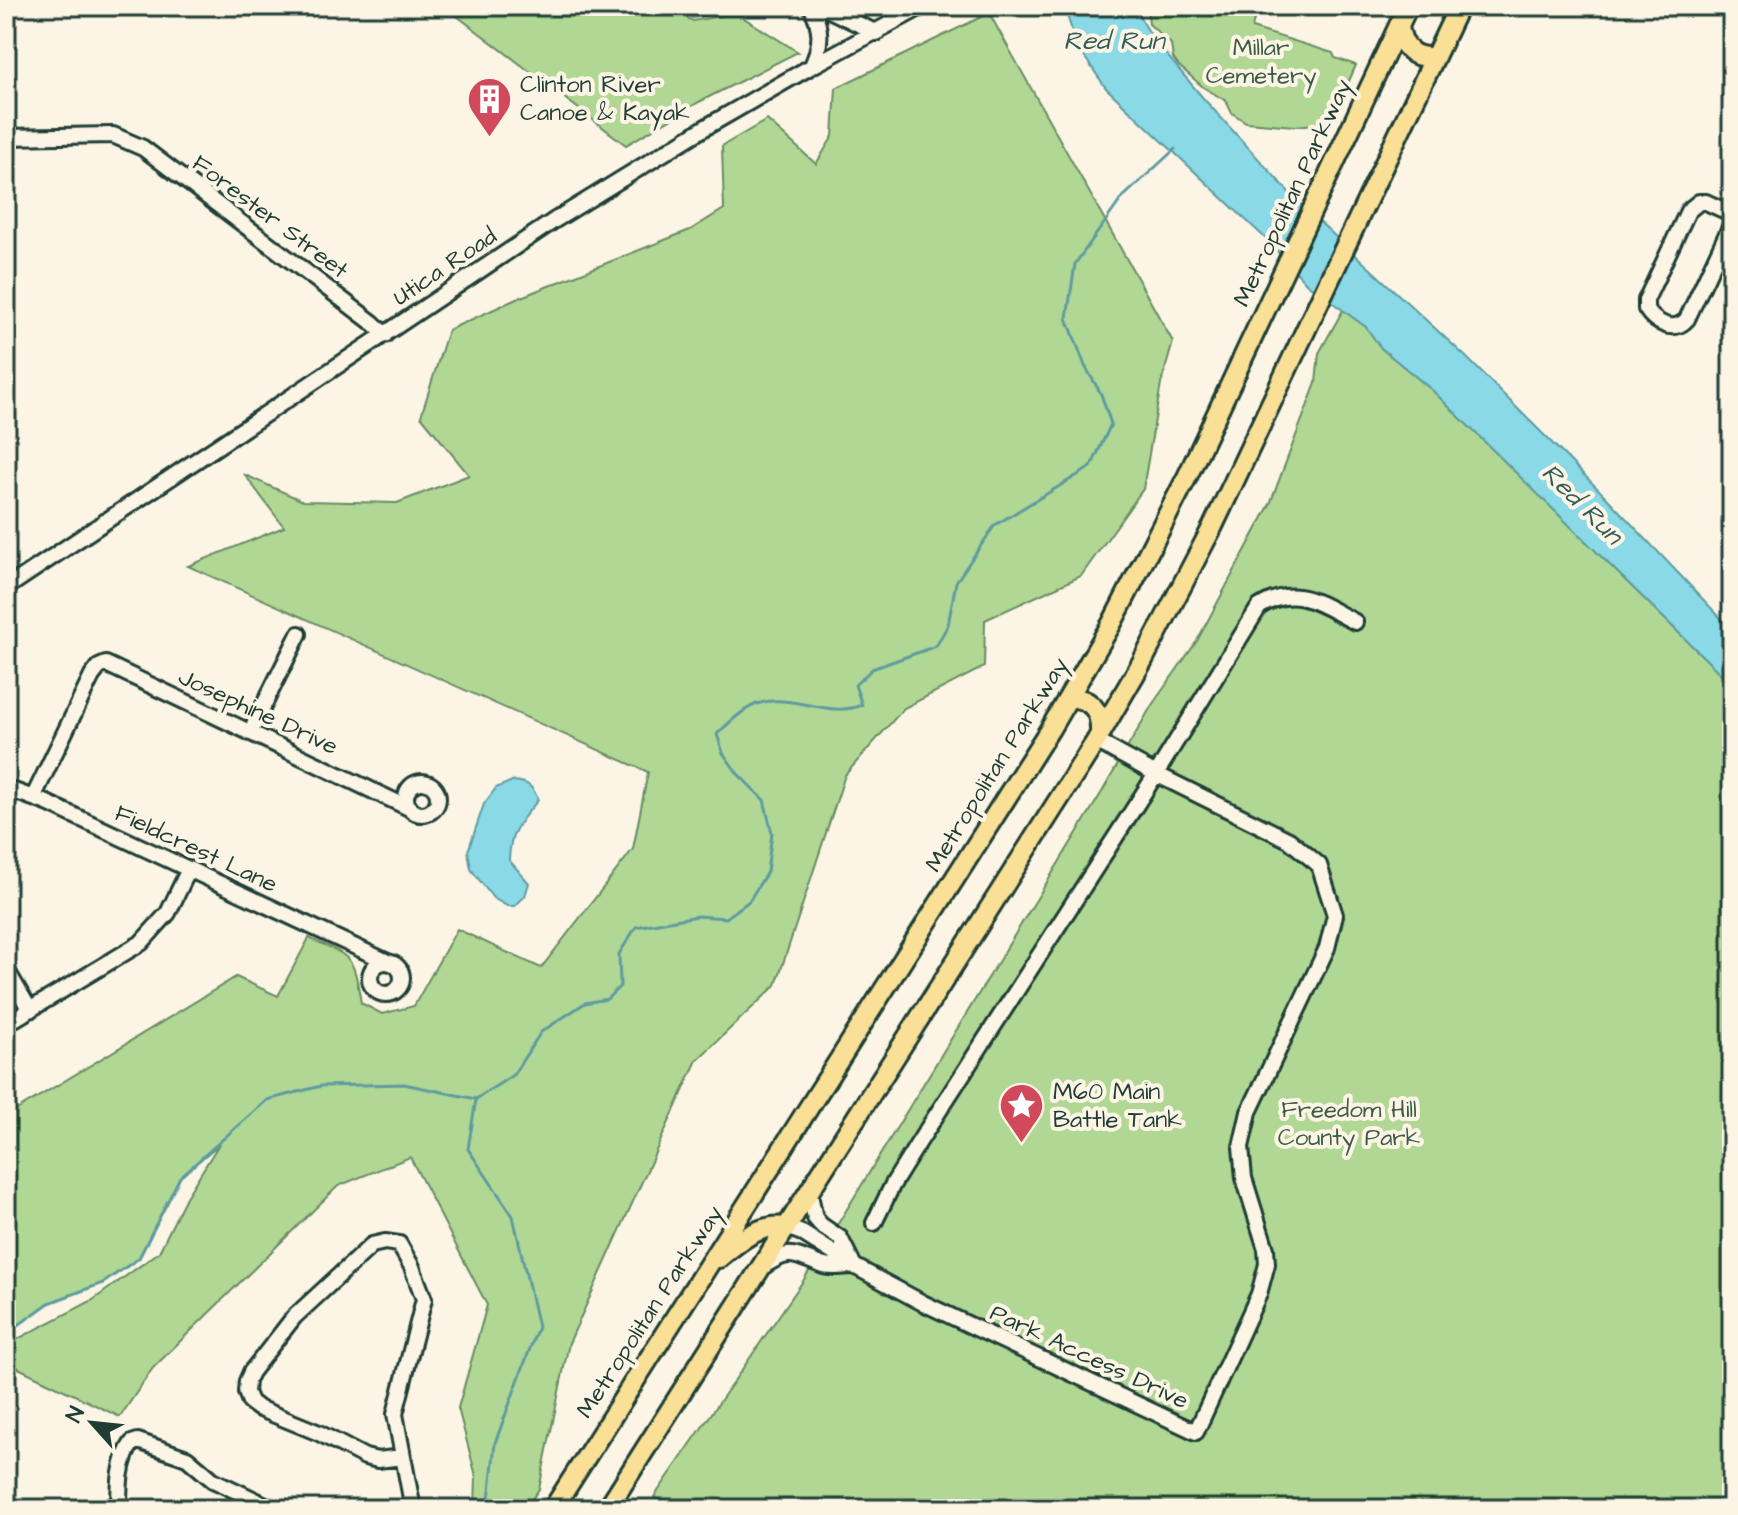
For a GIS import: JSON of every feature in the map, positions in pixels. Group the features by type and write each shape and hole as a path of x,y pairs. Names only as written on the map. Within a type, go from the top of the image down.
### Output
{"main road":[{"name":"Metropolitan Parkway","path":"553,1509 1069,697 1156,539 1408,6"},
{"path":"607,1509 1098,737 1148,650 1213,526 1459,6"},
{"path":"1399,26 1403,43 1410,52 1419,57 1435,57"},
{"path":"1069,697 1084,700 1094,707 1101,721 1098,737"},
{"path":"708,1267 750,1235 771,1227 786,1227"}],"street":[{"path":"811,6 821,29 821,40 812,66"},
{"path":"821,6 877,33"},
{"name":"Utica Road","path":"6,588 555,220 706,127 923,6"},
{"name":"Forester Street","path":"6,137 113,135 143,148 385,335"},
{"path":"1732,214 1706,202 1699,202 1688,211 1646,300 1646,309 1654,320 1674,327 1682,325 1687,319 1732,223"},
{"path":"874,1223 919,1142 1156,774 1259,607 1275,597 1294,595 1355,622"},
{"path":"250,733 299,634"},
{"name":"Josephine Drive","path":"33,798 92,676 106,664 411,809"},
{"name":"Park Access Drive","path":"786,1227 802,1233 854,1266 923,1303 1196,1432 1259,1294 1267,1264 1266,1249 1244,1178 1241,1147 1249,1112 1327,948 1335,915 1322,871 1310,856 1289,840 1156,774 1098,737"},
{"path":"392,799 416,783 426,783 435,788 438,798 434,808 426,813 411,809 407,800 408,790"},
{"name":"Fieldcrest Lane","path":"6,788 390,963"},
{"path":"6,1024 141,943 168,913 189,869"},
{"path":"366,952 372,971 370,981 375,990 384,994 394,992 400,984 401,975 390,963 380,964 372,971"},
{"path":"6,969 30,1010"},
{"path":"809,1190 815,1218 840,1238 854,1266"},
{"path":"402,1457 378,1460 358,1455 319,1433 258,1408 250,1402 246,1392 249,1376 282,1331 372,1245 379,1242 399,1244 424,1299 395,1414 411,1507"},
{"name":"Park Access Drive","path":"759,1270 793,1254 824,1266 854,1266"},
{"path":"119,1509 120,1479 125,1457 132,1443 144,1442 175,1452 196,1463 213,1480 274,1509"},
{"path":"6,1496 10,1509"}],"green space":[{"path":"444,6 664,6 693,21 736,13 798,52 699,102 626,145"},
{"name":"Millar Cemetery","path":"1147,6 1257,6 1252,28 1333,53 1335,58 1356,65 1334,115 1317,124 1295,126 1246,122 1232,113 1226,101 1203,87 1178,65 1173,58 1171,44 1149,24"},
{"path":"989,13 1173,342 1161,384 1143,489 1081,576 985,620 984,667 904,708 845,775 776,985 697,1060 569,1343 539,1489 525,1509 475,1509 476,1476 458,1408 487,1305 410,1157 338,1186 153,1368 120,1417 6,1362 6,1345 93,1300 159,1252 186,1197 219,1144 180,1177 139,1258 103,1283 49,1303 6,1334 6,1122 15,1111 236,977 278,996 309,938 343,954 353,966 361,1003 382,1014 414,1006 457,929 541,968 633,849 648,772 188,566 284,527 245,475 303,501 397,503 469,475 421,416 448,330 521,297 690,230 724,209 722,146 767,120 816,164 833,136 836,88"},
{"name":"Freedom Hill County Park","path":"1343,310 1366,327 1381,348 1432,390 1732,685 1732,1509 678,1509 654,1497 803,1281 1152,705 1197,641 1270,504 1316,383 1319,353"}],"water":[{"path":"671,6 735,6 732,10 693,18"},
{"name":"Red Run","path":"1064,6 1133,6 1154,40 1298,202 1465,356 1606,497 1732,630 1732,685 1432,390 1381,348 1366,327 1307,284 1265,238 1106,88 1077,46"},
{"path":"512,781 529,785 538,800 517,827 510,850 509,860 529,883 525,896 515,906 507,906 493,898 471,869 468,851 484,804 496,788"}],"waterway":[{"path":"6,1334 49,1303 103,1283 139,1258 180,1177 267,1100 321,1086 404,1084 476,1099 513,1075 541,1032 585,1003 607,999 620,986 619,954 636,927 697,916 726,918 749,901 767,872 772,833 764,800 738,774 723,753 717,734 746,709 770,701 836,709 862,705 855,685 872,669 936,646 948,625 956,582 995,525 1091,467 1111,424 1067,318 1075,264 1122,198 1175,149"},
{"path":"476,1099 468,1149 513,1216 538,1327 495,1443 488,1509"}],"place":[{"name":"Clinton River Canoe & Kayak","path":"489,138"},
{"name":"M60 Main Battle Tank","path":"1022,1145"}]}
